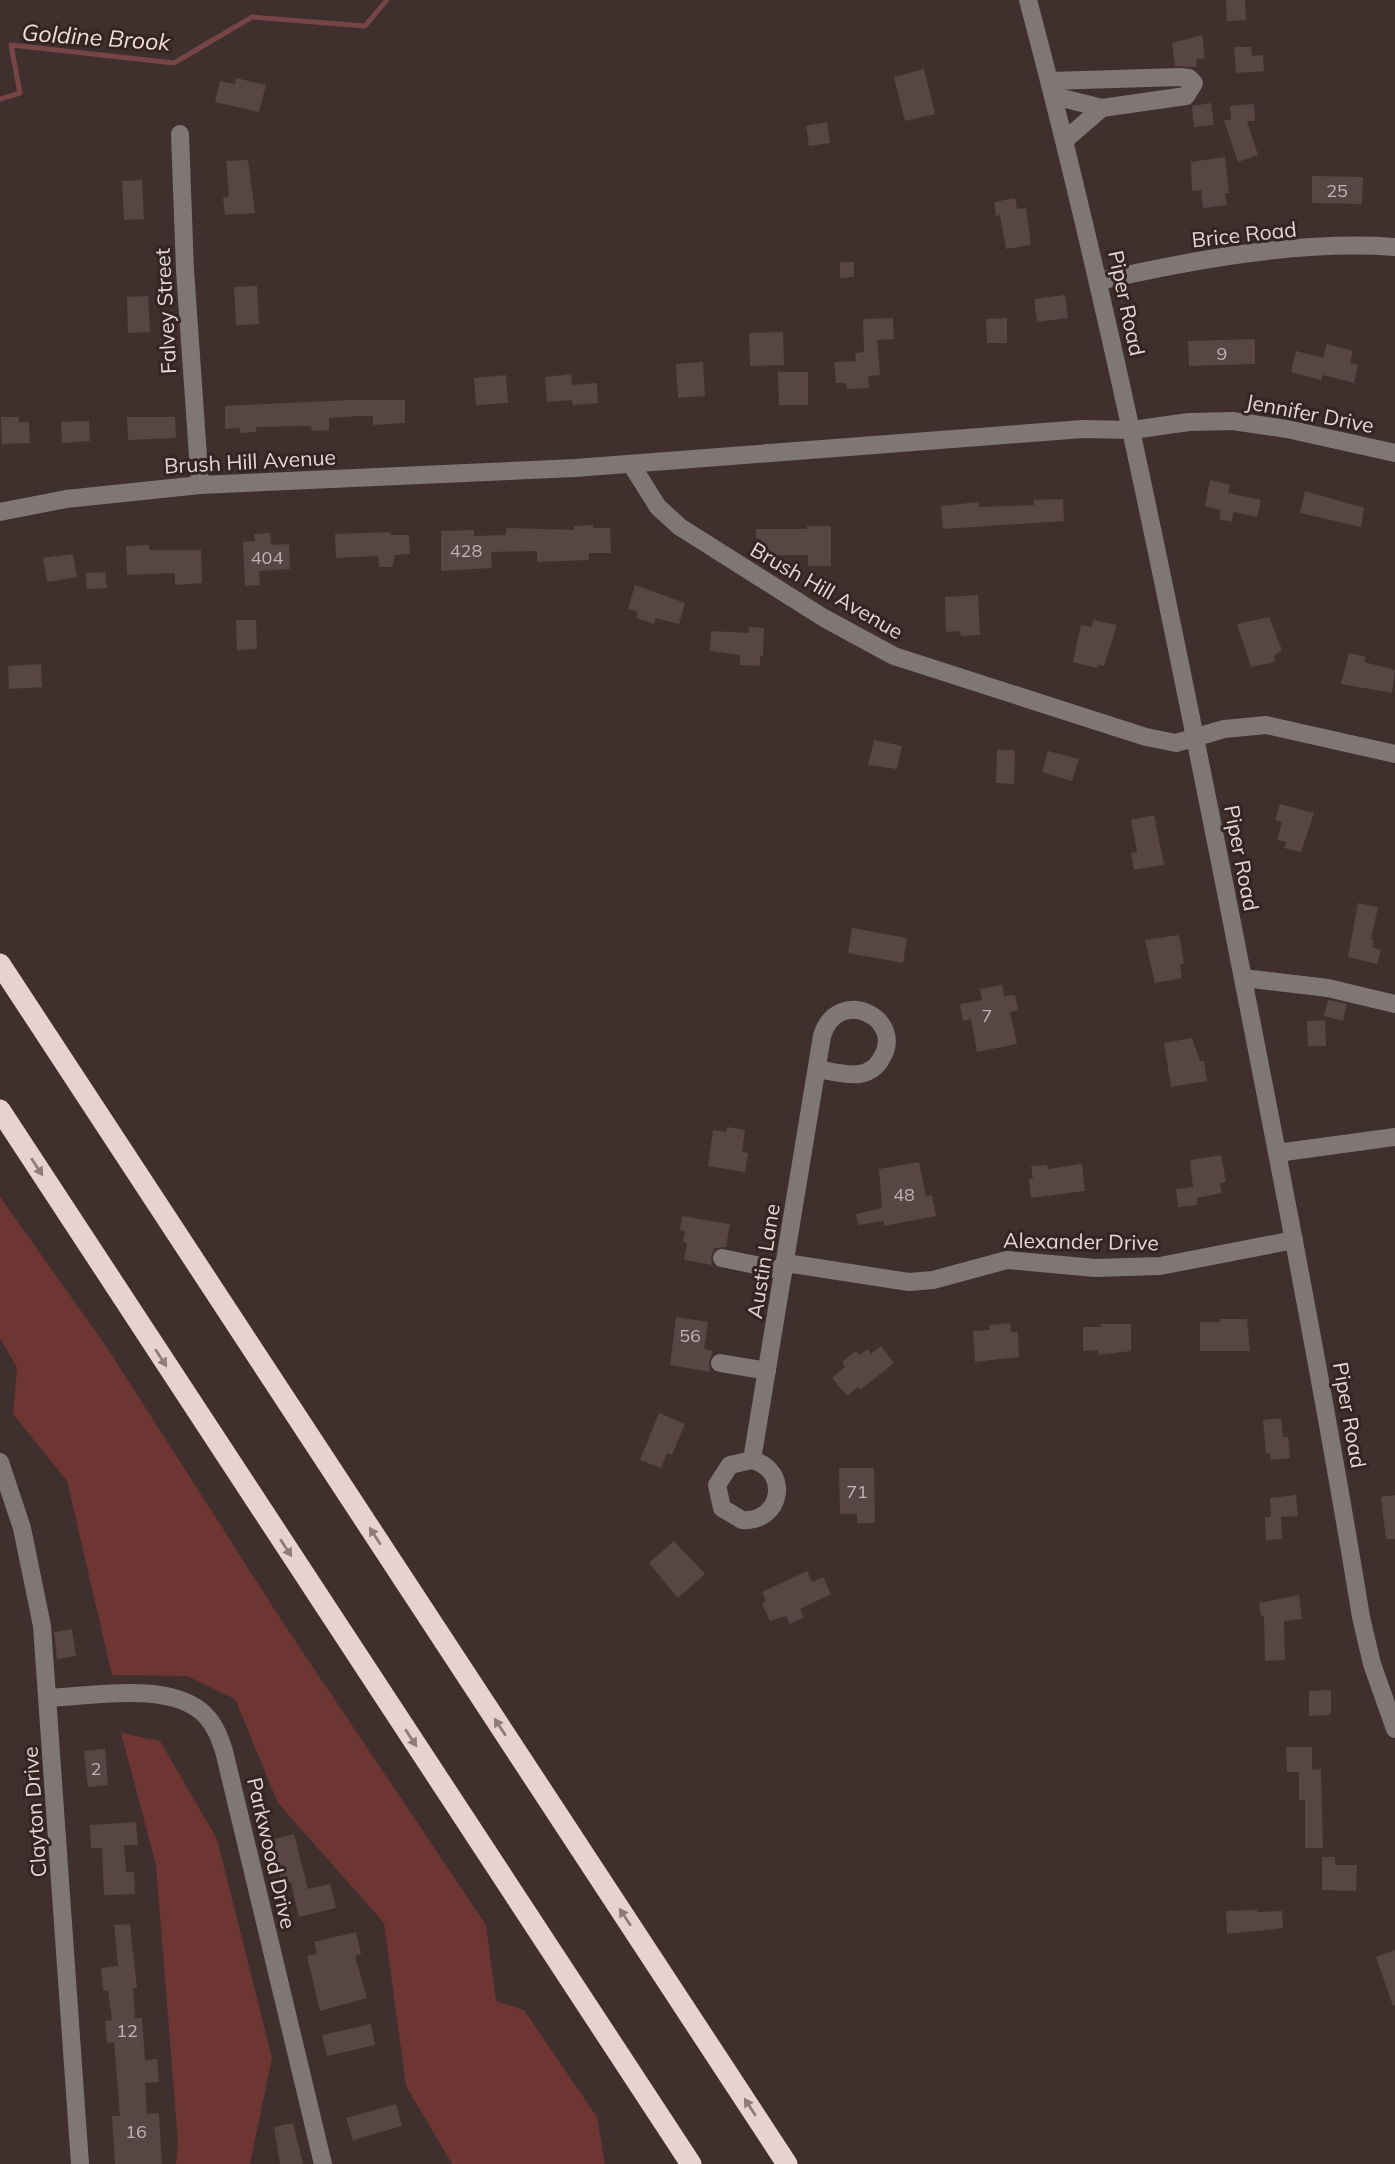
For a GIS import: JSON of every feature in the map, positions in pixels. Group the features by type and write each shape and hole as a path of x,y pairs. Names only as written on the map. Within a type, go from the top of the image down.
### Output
{"highway":[{"path":"0,964 787,2164"},
{"path":"0,1110 691,2164"}],"street":[{"name":"Piper Road","path":"1028,0 1065,140 1132,430 1196,738 1294,1240 1361,1617 1372,1664 1395,1729"},
{"path":"1180,77 1189,78 1194,83 1186,96 1102,108 1052,88 1180,77"},
{"path":"1065,140 1102,108"},
{"name":"Falvey Street","path":"180,134 185,271 200,485"},
{"name":"Brice Road","path":"1099,281 1240,255 1356,246 1395,247"},
{"name":"Jennifer Drive","path":"1132,430 1189,422 1233,421 1286,429 1395,453"},
{"name":"Brush Hill Avenue","path":"0,513 66,499 200,485 631,464 1083,429 1132,430"},
{"name":"Brush Hill Avenue","path":"631,464 658,507 680,527 824,618 894,656 1146,737 1176,743 1224,729 1266,725 1395,754"},
{"path":"1243,978 1328,988 1395,1004"},
{"name":"Austin Lane","path":"752,1460 817,1069"},
{"path":"1277,1153 1395,1138"},
{"name":"Alexander Drive","path":"722,1258 909,1282 933,1280 1007,1260 1095,1268 1160,1266 1294,1240"},
{"path":"720,1363 767,1371"},
{"name":"Clayton Drive","path":"0,1462 14,1501 34,1579 48,1698 79,2164"},
{"name":"Parkwood Drive","path":"48,1698 156,1695 197,1708 213,1725 227,1765 323,2164"}],"shaded area":[{"path":"0,1197 106,1346 280,1618 486,1925 496,2001 524,2010 597,2117 605,2164 452,2164 406,2086 384,1923 278,1803 235,1699 187,1676 112,1675 67,1481 13,1414 17,1368 0,1338"},
{"path":"121,1733 160,1741 217,1839 272,2058 250,2164 176,2164 178,2143 156,1865"}],"building":[{"path":"1226,0 1245,0 1246,20 1227,21"},
{"path":"1202,35 1205,58 1196,59 1197,67 1175,66 1172,43"},
{"path":"1234,47 1251,47 1252,56 1263,55 1264,71 1236,73"},
{"path":"924,69 935,114 905,121 894,77"},
{"path":"236,78 266,85 259,112 215,102 220,81 235,84"},
{"path":"1211,103 1214,125 1194,127 1192,106"},
{"path":"1254,104 1255,121 1247,121 1258,155 1238,162 1224,120 1231,120 1230,106"},
{"path":"827,122 830,143 809,146 806,126"},
{"path":"1225,157 1229,193 1225,193 1227,205 1203,208 1201,190 1192,191 1191,162"},
{"path":"248,160 255,213 225,215 223,198 229,197 226,161"},
{"path":"1312,176 1363,177 1362,204 1312,203"},
{"path":"142,180 144,219 124,220 122,181"},
{"path":"1015,198 1017,209 1026,208 1031,245 1006,249 1000,215 996,216 994,202"},
{"path":"840,262 854,262 854,277 840,278"},
{"path":"257,286 259,324 236,325 234,287"},
{"path":"1065,295 1068,318 1037,322 1034,299"},
{"path":"148,296 150,332 128,333 127,297"},
{"path":"893,318 894,339 877,340 880,375 868,376 869,388 847,389 846,383 836,383 834,362 856,361 855,353 864,352 863,319"},
{"path":"1007,318 1007,343 987,343 986,319"},
{"path":"783,332 784,365 750,366 749,333"},
{"path":"1255,339 1255,364 1189,366 1188,341"},
{"path":"1327,344 1353,351 1350,363 1358,365 1354,383 1323,375 1321,380 1291,372 1296,351 1323,358"},
{"path":"703,362 705,396 678,398 676,364"},
{"path":"778,372 808,372 808,405 779,405"},
{"path":"571,374 572,385 597,383 598,403 573,405 572,400 547,402 545,377"},
{"path":"506,375 508,403 476,405 474,378"},
{"path":"405,400 405,423 373,425 373,416 360,416 329,418 329,430 312,431 311,426 256,427 256,432 240,433 240,428 225,429 225,406"},
{"path":"1,417 19,417 19,422 29,422 30,443 2,444"},
{"path":"127,417 175,417 176,438 128,440"},
{"path":"89,421 90,441 62,443 61,422"},
{"path":"1210,480 1230,485 1228,493 1261,500 1257,517 1234,512 1231,522 1219,519 1221,510 1205,506"},
{"path":"1305,491 1364,508 1361,527 1300,513"},
{"path":"1063,499 1064,521 943,529 941,506 979,502 979,507 1034,505 1034,500"},
{"path":"593,525 593,528 610,528 611,553 589,553 589,560 537,562 537,551 491,552 492,568 441,571 441,531 474,530 474,536 506,535 506,528 574,530 574,526"},
{"path":"807,526 831,526 831,566 808,566 808,555 756,555 756,529 807,529"},
{"path":"390,532 391,535 409,535 410,554 395,555 392,567 379,567 378,556 336,558 335,534"},
{"path":"270,533 271,545 289,544 290,569 259,571 260,585 245,586 243,542 255,541 254,534"},
{"path":"149,545 149,550 201,550 202,583 175,585 175,573 127,575 126,546"},
{"path":"73,554 77,577 47,582 43,558"},
{"path":"105,572 107,588 87,589 86,573"},
{"path":"635,585 685,603 679,624 656,618 654,624 636,618 638,612 628,609"},
{"path":"978,595 980,635 961,636 960,631 946,632 945,597"},
{"path":"1269,617 1282,650 1274,656 1275,662 1251,667 1237,624"},
{"path":"236,620 256,620 257,649 237,650"},
{"path":"1093,620 1117,625 1104,666 1098,665 1097,668 1073,662 1081,625 1092,627"},
{"path":"749,627 764,628 760,666 740,665 740,655 710,651 711,631 749,633"},
{"path":"1349,653 1366,657 1364,662 1395,670 1392,693 1341,684"},
{"path":"41,664 42,687 9,689 8,666"},
{"path":"874,740 902,746 897,769 868,765"},
{"path":"997,750 1015,750 1014,784 996,783"},
{"path":"1048,751 1079,759 1072,781 1042,772"},
{"path":"1280,804 1314,813 1301,852 1284,848 1286,842 1277,840 1282,822 1275,820"},
{"path":"1154,815 1164,865 1134,870 1131,853 1137,852 1131,820"},
{"path":"1358,903 1378,907 1371,939 1374,940 1372,947 1381,950 1377,964 1348,957"},
{"path":"852,928 907,938 903,963 848,953"},
{"path":"1179,935 1184,964 1180,964 1182,978 1155,983 1145,940"},
{"path":"1002,985 1004,996 1015,995 1018,1010 1010,1012 1017,1044 977,1052 971,1019 963,1021 960,1004 982,1000 980,989"},
{"path":"1328,1000 1347,1004 1343,1021 1324,1016"},
{"path":"1325,1020 1326,1046 1308,1046 1307,1021"},
{"path":"1192,1038 1200,1061 1204,1061 1207,1081 1171,1087 1164,1043"},
{"path":"727,1127 745,1130 742,1152 748,1153 745,1172 708,1166 713,1130 726,1132"},
{"path":"1221,1155 1226,1182 1220,1183 1222,1193 1197,1198 1197,1205 1178,1207 1176,1189 1193,1187 1190,1160"},
{"path":"919,1162 926,1196 932,1195 936,1216 884,1226 884,1221 858,1225 856,1214 882,1208 879,1169"},
{"path":"1082,1164 1085,1191 1031,1198 1031,1166 1047,1165 1048,1169"},
{"path":"682,1216 730,1224 726,1247 715,1248 711,1256 712,1265 684,1260 687,1243 683,1242 685,1231 680,1230"},
{"path":"676,1317 708,1322 704,1349 713,1351 709,1362 710,1372 670,1365"},
{"path":"1220,1319 1247,1319 1250,1351 1200,1351 1200,1322 1220,1322"},
{"path":"1010,1323 1011,1332 1018,1332 1019,1357 975,1362 973,1331 990,1330 989,1325"},
{"path":"1101,1324 1131,1324 1131,1351 1098,1355 1098,1350 1083,1351 1083,1327 1101,1327"},
{"path":"881,1346 894,1363 860,1390 858,1387 847,1396 832,1378 845,1367 842,1362 856,1351 860,1355 868,1349 871,1354"},
{"path":"659,1413 685,1424 672,1455 667,1453 661,1468 640,1460"},
{"path":"1281,1418 1283,1437 1288,1437 1290,1458 1271,1460 1270,1453 1266,1454 1263,1420"},
{"path":"839,1468 874,1468 875,1523 857,1523 857,1514 840,1514"},
{"path":"1296,1495 1298,1516 1281,1517 1282,1539 1266,1540 1265,1517 1271,1517 1270,1498"},
{"path":"1395,1495 1395,1539 1386,1539 1381,1497"},
{"path":"674,1541 705,1574 678,1598 649,1563"},
{"path":"807,1571 812,1582 823,1577 831,1594 800,1609 804,1617 790,1624 786,1616 770,1621 762,1603 766,1601 762,1592"},
{"path":"1299,1595 1302,1619 1284,1621 1285,1660 1265,1661 1264,1616 1261,1616 1259,1603"},
{"path":"72,1629 76,1656 57,1659 54,1632"},
{"path":"1331,1690 1329,1715 1309,1716 1309,1691"},
{"path":"1286,1747 1312,1747 1312,1770 1321,1769 1323,1848 1305,1848 1305,1800 1299,1800 1299,1772 1287,1772"},
{"path":"105,1749 108,1785 88,1787 84,1751"},
{"path":"136,1822 138,1845 124,1845 126,1872 134,1872 135,1894 104,1895 102,1848 91,1848 90,1825"},
{"path":"294,1834 308,1889 330,1884 336,1908 299,1917 291,1882 282,1884 271,1840"},
{"path":"1322,1857 1335,1857 1335,1865 1357,1865 1356,1891 1322,1890"},
{"path":"1226,1911 1282,1911 1283,1928 1227,1934"},
{"path":"130,1924 137,1988 133,1988 135,2018 142,2018 145,2060 157,2059 159,2082 145,2083 147,2114 159,2113 162,2164 115,2164 112,2116 120,2116 114,2042 107,2043 105,2021 112,2020 108,1990 103,1991 101,1968 118,1966 114,1925"},
{"path":"356,1932 361,1954 355,1956 367,1998 320,2011 307,1956 317,1954 314,1942"},
{"path":"1395,1950 1395,2005 1393,2006 1376,1957"},
{"path":"371,2024 375,2045 327,2056 322,2035"},
{"path":"396,2104 402,2126 353,2140 346,2118"},
{"path":"293,2123 303,2164 280,2164 274,2127"}],"waterway":[{"name":"Goldine Brook","path":"0,99 20,93 11,45 174,63 252,17 365,26 387,0"}]}
